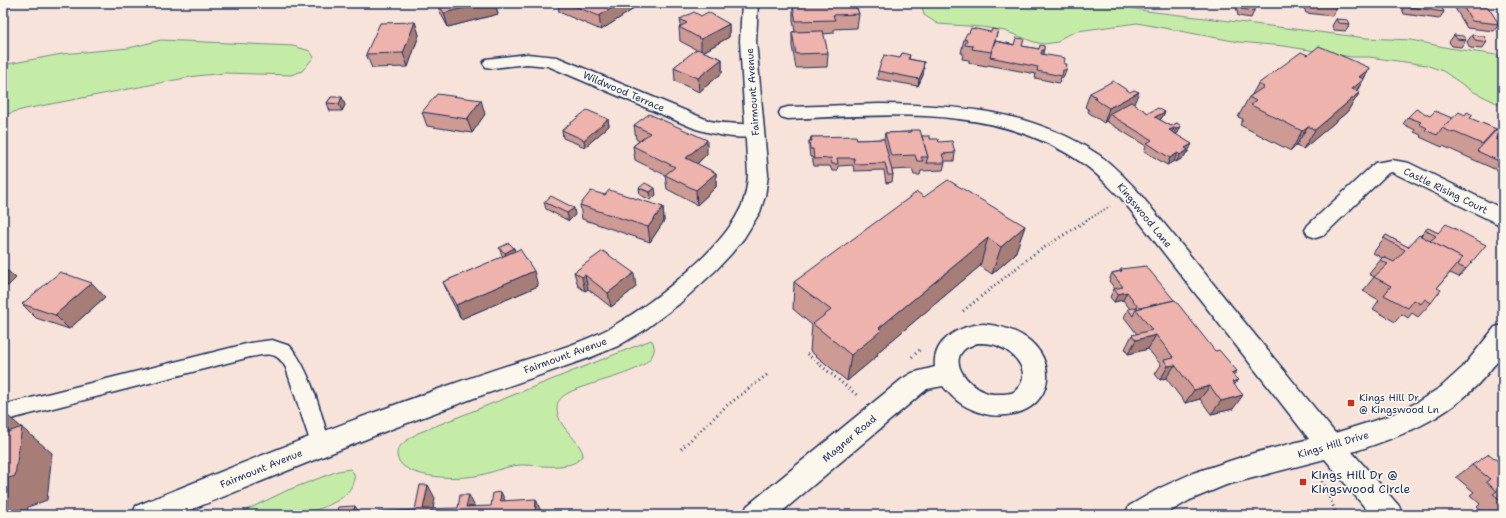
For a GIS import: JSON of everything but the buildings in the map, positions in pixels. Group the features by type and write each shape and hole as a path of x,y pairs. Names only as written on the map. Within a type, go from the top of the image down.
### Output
{"street":[{"name":"Fairmount Avenue","path":"146,515 320,444 461,392 588,348 618,334 675,294 713,259 733,236 748,215 755,195 758,175 748,41 750,3"},
{"name":"Wildwood Terrace","path":"492,63 527,59 551,61 703,125 722,130 754,131"},
{"name":"Kingswood Lane","path":"788,113 927,109 964,112 990,116 1018,124 1049,136 1083,154 1111,175 1128,193 1319,448 1389,515"},
{"name":"Castle Rising Court","path":"1316,230 1382,168 1389,166 1402,168 1503,218"},
{"name":"Kings Hill Drive","path":"1139,515 1171,496 1224,473 1319,448 1400,423 1439,402 1461,386 1487,357 1503,334"},
{"name":"Magner Road","path":"756,515 911,386 921,380 949,375"}],"lane":[{"path":"3,413 265,347 279,349 286,353 290,360 300,384 320,444"}],"path":[{"path":"961,313 1034,254 1111,206"},
{"path":"909,360 926,344"},
{"path":"807,354 864,401"},
{"path":"681,449 725,407 768,374"},
{"path":"1319,448 1337,515"}],"green space":[{"path":"921,3 1109,3 1146,11 1366,38 1411,40 1449,48 1503,56 1503,106 1472,91 1443,71 1426,65 1369,57 1352,57 1284,46 1239,42 1137,23 1077,31 1063,37 1058,42 1044,44 1034,42 1005,31 982,27 938,24 924,15"},
{"path":"161,40 293,46 310,51 314,57 302,71 291,75 225,73 196,76 25,109 3,115 3,65 62,54 129,48"},
{"path":"651,340 653,342 654,351 648,361 636,369 586,386 561,398 557,407 560,421 583,454 579,460 572,464 564,466 520,465 475,476 446,477 413,471 405,467 399,461 397,452 399,448 405,441 418,433"},
{"path":"350,469 354,474 354,478 348,492 326,506 316,510 291,515 236,515 288,490 338,471"}],"place":[{"name":"Kings Hill Dr @ Kingswood Ln","path":"1351,403"},
{"name":"Kings Hill Dr @ Kingswood Circle","path":"1303,482"}]}
